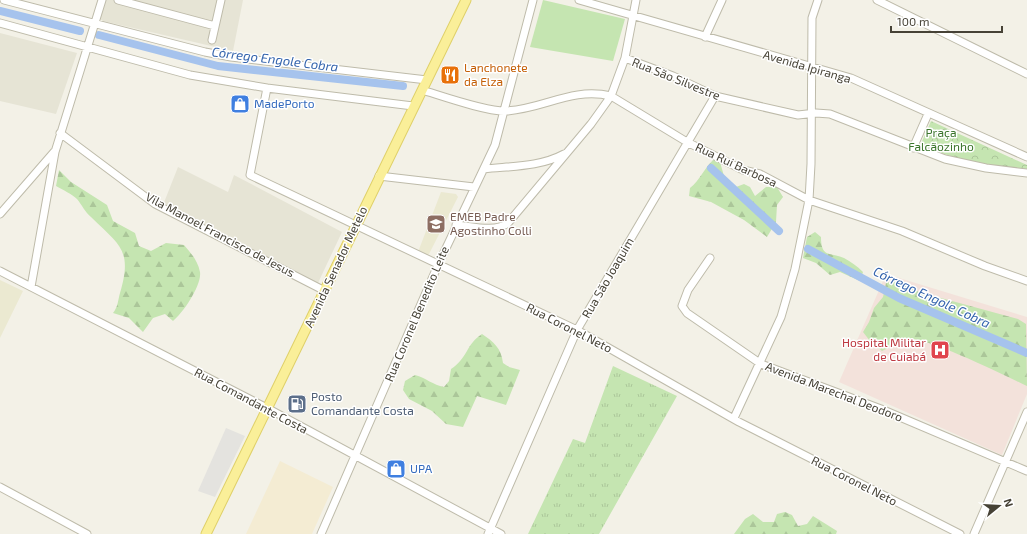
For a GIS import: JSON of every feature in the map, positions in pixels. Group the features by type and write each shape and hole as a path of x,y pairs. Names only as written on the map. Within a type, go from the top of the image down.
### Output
{"main road":[{"name":"Avenida Senador Metelo","path":"206,534 325,291 355,225 466,0"}],"street":[{"path":"4,0 231,57 427,80"},
{"path":"31,287 55,152 102,0"},
{"path":"118,0 215,26"},
{"path":"212,40 221,0"},
{"name":"Rua Coronel Benedito Leite","path":"321,534 438,265 495,145 533,0"},
{"name":"Avenida Ipiranga","path":"579,0 705,38 851,78 928,114 1027,157"},
{"path":"456,225 494,228 504,226 591,124 611,96 625,58 636,0"},
{"path":"705,38 722,0"},
{"path":"734,418 761,364 781,317 793,276 809,200 812,18 818,0"},
{"path":"878,0 1027,74"},
{"path":"0,23 190,75 267,88 413,106"},
{"name":"Rua São Silvestre","path":"625,58 659,71 715,96 798,115 823,112 838,116 913,148 969,164 1027,173"},
{"name":"Rua Coronel Neto","path":"267,88 250,175 578,330 734,418 875,492 960,534"},
{"name":"Rua Rui Barbosa","path":"422,90 477,106 504,112 519,110 582,93 596,93 611,96 687,142 743,170 760,174 809,200 902,231 985,266 1027,281"},
{"name":"Rua São Joaquim","path":"489,531 578,330 715,96"},
{"path":"913,148 928,114"},
{"name":"Vila Manoel Francisco de Jesus","path":"60,133 155,204 325,291"},
{"path":"0,214 55,152"},
{"path":"484,169 536,164 554,159 567,152"},
{"path":"379,176 474,187"},
{"name":"Avenida Marechal Deodoro","path":"710,258 688,290 682,306 687,313 721,338 761,364 881,409 1027,471"},
{"name":"Rua Comandante Costa","path":"0,271 267,408 489,531 501,534"},
{"path":"974,534 1027,412"},
{"path":"0,487 87,534"}],"shaded area":[{"path":"106,0 243,0 233,51 103,21 100,19"},
{"path":"0,33 77,53 56,114 0,101"},
{"path":"178,167 228,192 234,175 342,232 318,283 163,205"},
{"name":"EMEB Padre Agostinho Colli","path":"441,192 456,194 458,197 429,254 426,256 418,252"},
{"name":"Hospital Militar de Cuiabá","path":"886,274 1027,317 1027,394 1002,455 839,382"},
{"path":"0,280 23,291 0,338"},
{"path":"226,428 245,436 215,497 198,491"},
{"path":"280,461 333,487 312,534 246,534"}],"green space":[{"path":"543,0 625,19 613,61 530,47"},
{"name":"Praça Falcãozinho","path":"931,121 1027,165 1027,170 946,155 920,146"},
{"path":"713,160 720,162 724,176 736,187 744,184 750,187 755,196 766,187 777,187 783,197 777,205 776,222 767,237 744,220 711,202 689,196 690,188"},
{"path":"59,170 71,182 107,205 113,221 135,233 139,246 151,251 166,243 184,245 192,254 198,264 200,278 191,298 173,321 165,314 153,318 143,332 129,318 113,313 117,306 124,278 125,266 121,249 109,234 85,211 77,199 56,186"},
{"path":"815,232 821,237 821,244 827,253 844,258 863,272 860,281 840,272 830,275 816,263 803,258 807,237"},
{"path":"893,281 906,284 919,292 1018,319 1026,324 1027,386 947,350 916,340 905,339 882,351 870,341 863,332 869,322 874,308 883,297 886,283"},
{"path":"482,334 499,349 503,363 509,367 520,370 506,405 477,396 463,427 446,424 432,411 409,399 403,390 405,381 415,375 436,385 444,387 449,381 451,369 457,365 473,342"},
{"path":"613,366 677,396 599,534 528,534 573,439 585,443"},
{"path":"785,512 792,515 798,526 807,524 813,516 837,531 836,534 734,534 745,519 753,514 763,522 774,522 777,514"}],"waterway":[{"name":"Córrego Engole Cobra","path":"0,11 80,31"},
{"name":"Córrego Engole Cobra","path":"99,35 218,66 403,86"},
{"name":"Córrego Engole Cobra","path":"711,168 779,231"},
{"name":"Córrego Engole Cobra","path":"808,249 899,298 1027,353"}],"place":[{"name":"Lanchonete da Elza","path":"450,75"},
{"name":"MadePorto","path":"240,104"},
{"name":"EMEB Padre Agostinho Colli","path":"436,224"},
{"name":"Hospital Militar de Cuiabá","path":"940,350"},
{"name":"Posto Comandante Costa","path":"297,404"},
{"name":"UPA","path":"396,469"}]}
